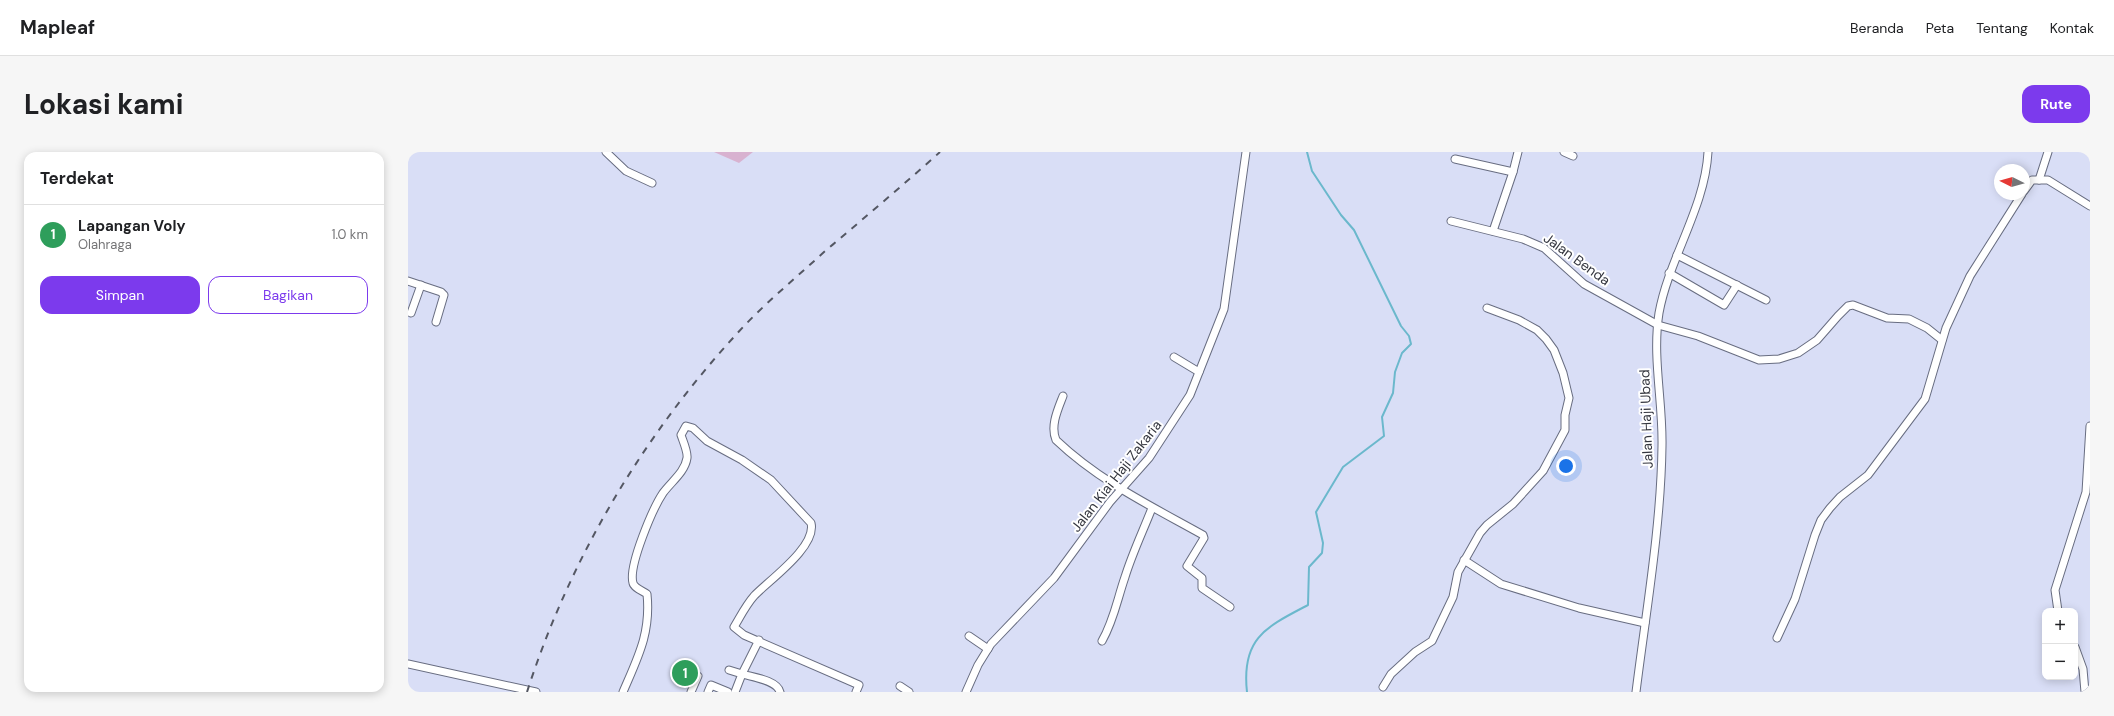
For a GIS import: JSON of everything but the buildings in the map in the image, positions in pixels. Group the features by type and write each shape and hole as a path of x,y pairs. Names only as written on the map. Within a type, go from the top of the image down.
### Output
{"street":[{"path":"606,152 626,171 652,183"},
{"name":"Jalan Kiai Haji Zakaria","path":"966,692 978,665 988,649 1054,578 1120,490 1149,458 1178,417 1190,395 1224,309 1246,152"},
{"path":"1493,231 1513,172 1518,152"},
{"path":"1564,152 1573,156"},
{"name":"Jalan Haji Ubad","path":"1636,692 1661,477 1662,445 1656,352 1658,325 1670,273 1687,230 1707,168 1708,152"},
{"path":"2039,180 2048,152"},
{"path":"1455,159 1513,172"},
{"path":"2030,183 2032,180 2048,180 2090,206"},
{"path":"1777,638 1795,599 1821,520 1840,497 1868,475 1925,399 1940,352 1942,340 1970,276 2018,200"},
{"name":"Jalan Benda","path":"1452,221 1523,239 1544,248 1584,284 1658,325 1698,336 1732,351 1765,361 1798,353 1817,340 1848,306 1853,305 1887,318 1909,319 1927,328 1942,340"},
{"path":"1677,255 1766,300"},
{"path":"1670,273 1724,305 1736,285"},
{"path":"408,281 441,292 444,295 436,322"},
{"path":"411,313 421,285"},
{"path":"1383,687 1391,674 1415,652 1432,641 1453,597 1458,572 1484,528 1513,504 1550,462 1565,430 1565,415 1569,398 1563,373 1554,350 1546,339 1536,330 1520,320 1487,308"},
{"path":"1174,357 1199,372"},
{"path":"1063,396 1057,411 1053,433 1056,440 1100,476 1120,490 1203,535 1204,538 1187,566 1202,578 1202,588 1230,607"},
{"path":"623,692 645,641 648,621 647,594 636,588 633,584 634,569 641,541 662,495 682,472 687,458 681,435 686,426 693,428 707,441 742,460 771,480 811,523 811,533 794,559 753,597 734,627 744,635 760,640 859,685 856,692"},
{"path":"2058,608 2055,590 2086,492 2090,426"},
{"path":"1102,641 1113,622 1118,598 1130,561 1152,508"},
{"path":"1464,560 1501,584 1579,608 1645,622"},
{"path":"969,636 988,649"},
{"path":"735,692 742,674 760,640"},
{"path":"2078,655 2083,669 2085,692"},
{"path":"408,664 536,692"},
{"path":"729,670 765,680 778,687 780,692"},
{"path":"692,692 698,676"},
{"path":"708,692 711,685 728,692"},
{"path":"900,686 909,692"}],"shaded area":[{"path":"714,152 753,152 739,163"},
{"path":"678,666 696,672 692,681 675,674"}],"waterway":[{"path":"1247,692 1246,674 1248,659 1260,636 1280,620 1308,605 1309,567 1322,553 1323,543 1316,512 1343,467 1384,436 1382,417 1393,393 1395,372 1402,353 1411,344 1409,336 1401,326 1354,230 1341,215 1312,171 1307,152"}],"railway":[{"path":"527,692 545,641 566,591 589,543 616,496 676,407 709,365 755,315 824,252 940,152"}],"place":[{"name":"Lapangan Voly","path":"685,673"}]}
